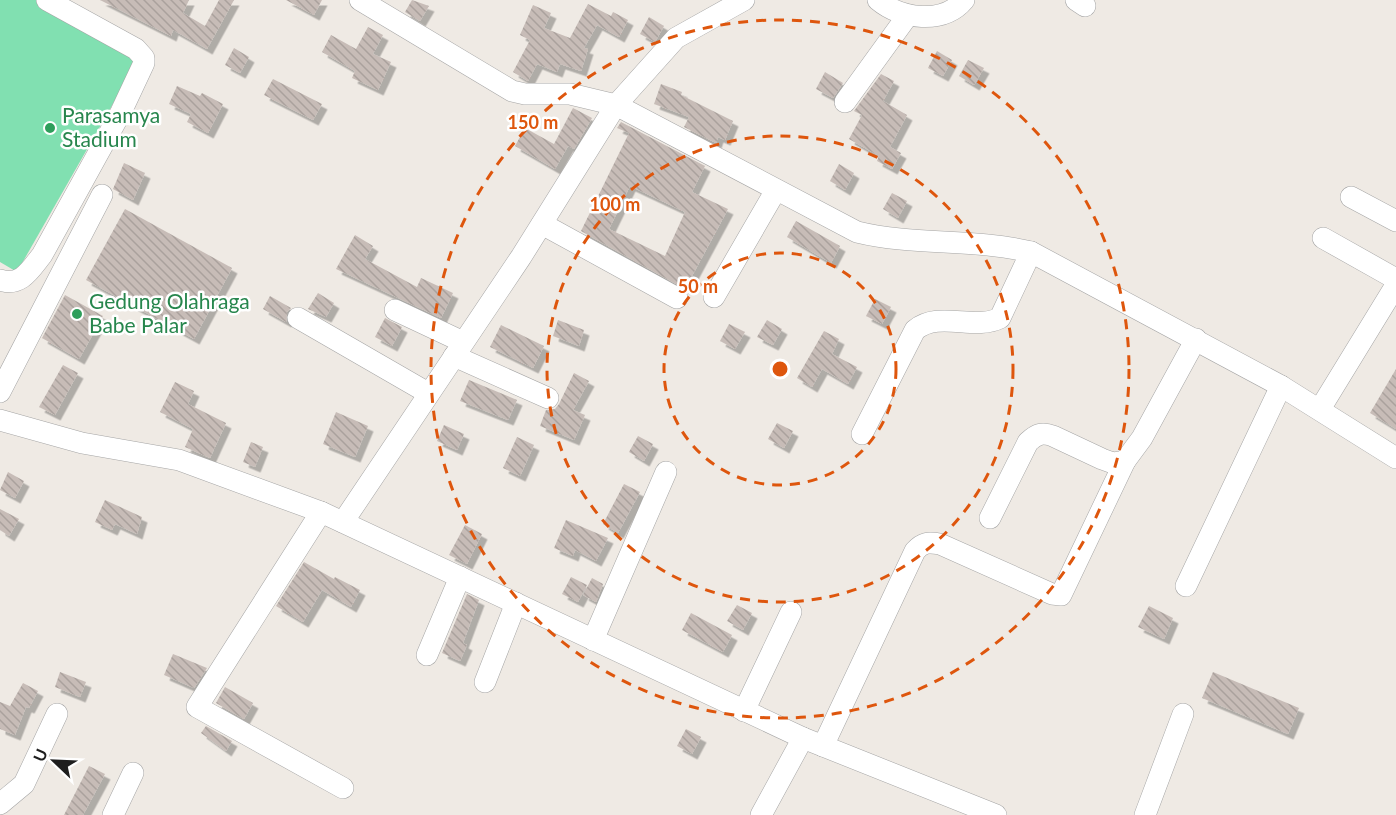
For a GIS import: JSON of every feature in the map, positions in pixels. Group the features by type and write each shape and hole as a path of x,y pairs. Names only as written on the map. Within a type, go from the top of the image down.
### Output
{"street":[{"path":"0,280 16,282 25,277 42,255 121,112 144,63 144,58 136,49 47,0"},
{"path":"360,0 512,91 525,94 570,94 616,105 857,232 883,238 1003,245 1031,252 1281,386 1396,458"},
{"path":"343,522 372,482 428,393 542,224 616,105 676,38 744,0"},
{"path":"878,0 908,15 924,18 944,15 964,0"},
{"path":"845,102 908,15"},
{"path":"714,297 776,190"},
{"path":"0,392 102,195"},
{"path":"1351,197 1396,220"},
{"path":"542,224 676,298"},
{"path":"1323,238 1396,279"},
{"path":"862,434 915,330 928,322 985,322 1000,318 1031,252"},
{"path":"1320,409 1396,285"},
{"path":"395,310 458,349 548,398"},
{"path":"298,318 428,393"},
{"path":"761,815 813,742 920,545 931,542 940,544 1052,594 1061,595 1125,461 1142,438 1196,339"},
{"path":"1186,586 1281,386"},
{"path":"0,420 82,443 179,460 321,512 813,742 996,815"},
{"path":"990,518 1028,442 1036,435 1043,433 1053,436 1113,463 1125,461"},
{"path":"593,640 666,472"},
{"path":"321,512 197,707 343,788"},
{"path":"428,655 460,577"},
{"path":"485,682 516,603"},
{"path":"744,711 791,612"},
{"path":"0,804 24,784 57,714"},
{"path":"1145,815 1183,714"},
{"path":"113,815 133,773"}],"green space":[{"name":"Parasamya Stadium","path":"0,0 67,0 146,46 17,272 0,262"}],"building":[{"path":"100,0 189,0 183,13 205,26 219,0 234,0 207,49 173,30 171,36"},
{"path":"286,0 322,0 314,15"},
{"path":"412,0 429,6 420,21 405,12"},
{"path":"588,4 611,16 613,12 628,20 619,37 597,25 584,48 588,49 581,71 560,64 557,72 537,64 528,81 513,72 530,40 520,35 533,5 551,13 544,28 570,38"},
{"path":"649,17 664,26 655,42 640,34"},
{"path":"368,27 383,35 373,54 391,62 378,90 352,78 355,71 322,52 331,35 356,49"},
{"path":"234,48 249,57 240,73 225,65"},
{"path":"937,51 952,60 943,76 928,68"},
{"path":"968,60 984,68 974,85 959,76"},
{"path":"825,72 843,83 833,98 816,89"},
{"path":"881,74 894,81 883,101 907,115 890,147 901,153 892,169 877,161 879,156 849,139 862,115 854,111"},
{"path":"273,79 322,104 313,120 264,95"},
{"path":"661,84 682,92 681,95 733,121 725,140 718,137 716,143 684,127 689,117 654,104"},
{"path":"177,86 200,96 202,93 223,104 208,133 187,122 191,114 169,104"},
{"path":"573,108 592,118 574,149 568,146 555,169 515,146 525,128 554,144"},
{"path":"621,122 705,166 692,192 728,209 685,289 581,231 629,133 617,128","holes":["630,186 685,212 665,256 609,229"]},
{"path":"124,163 145,173 133,200 113,189"},
{"path":"839,164 854,173 845,190 830,181"},
{"path":"892,193 907,201 898,218 883,209"},
{"path":"125,209 232,268 194,339 86,280"},
{"path":"796,221 840,246 831,263 787,237"},
{"path":"355,235 373,246 365,259 417,287 421,278 453,293 441,318 336,269"},
{"path":"318,293 334,303 326,317 308,309"},
{"path":"65,295 103,316 79,359 42,338"},
{"path":"270,296 291,308 287,312 286,322 263,309"},
{"path":"875,299 891,307 882,324 866,316"},
{"path":"385,318 402,327 392,346 375,337"},
{"path":"558,320 584,330 579,346 553,336"},
{"path":"767,320 782,329 773,345 757,337"},
{"path":"729,324 745,332 735,349 720,341"},
{"path":"501,325 544,346 533,368 490,347"},
{"path":"824,331 839,339 832,354 857,367 848,384 822,369 812,387 797,378"},
{"path":"63,365 78,373 55,415 39,407"},
{"path":"1396,369 1396,429 1370,413"},
{"path":"574,373 589,381 573,410 585,415 574,440 540,426 546,410 555,409 559,404"},
{"path":"469,380 517,400 508,420 460,401"},
{"path":"175,382 194,391 188,404 226,423 210,458 185,447 193,429 160,412"},
{"path":"336,412 368,426 355,457 323,444"},
{"path":"777,423 793,431 784,448 768,439"},
{"path":"444,425 464,434 457,450 437,441"},
{"path":"638,436 653,444 644,461 629,452"},
{"path":"517,437 534,445 520,476 503,468"},
{"path":"251,442 263,447 255,467 243,462"},
{"path":"8,472 24,481 15,498 0,490"},
{"path":"624,484 640,492 618,533 603,524"},
{"path":"105,500 142,517 137,534 115,524 112,530 95,522"},
{"path":"0,509 19,519 9,536 0,530"},
{"path":"566,520 608,538 596,561 575,550 573,556 554,548"},
{"path":"465,525 482,534 467,564 449,555"},
{"path":"304,562 360,590 351,607 322,590 303,622 276,606"},
{"path":"571,577 587,585 578,602 562,594"},
{"path":"592,578 603,584 596,602 583,595"},
{"path":"467,594 479,600 463,643 467,645 460,661 442,653"},
{"path":"737,605 752,613 743,630 727,621"},
{"path":"1149,606 1173,618 1164,639 1138,627"},
{"path":"691,613 732,635 723,652 682,630"},
{"path":"173,654 207,668 194,688 164,675"},
{"path":"60,672 86,682 80,697 55,687"},
{"path":"1213,672 1299,708 1288,734 1202,698"},
{"path":"23,683 38,691 29,708 26,707 15,735 0,729 0,702 10,706"},
{"path":"225,687 253,703 244,719 216,703"},
{"path":"206,726 232,741 226,751 201,733"},
{"path":"686,729 701,737 692,754 677,746"},
{"path":"89,766 105,774 83,815 64,815"}],"place":[{"name":"Parasamya Stadium","path":"50,128"},
{"name":"Gedung Olahraga Babe Palar","path":"77,314"}]}
